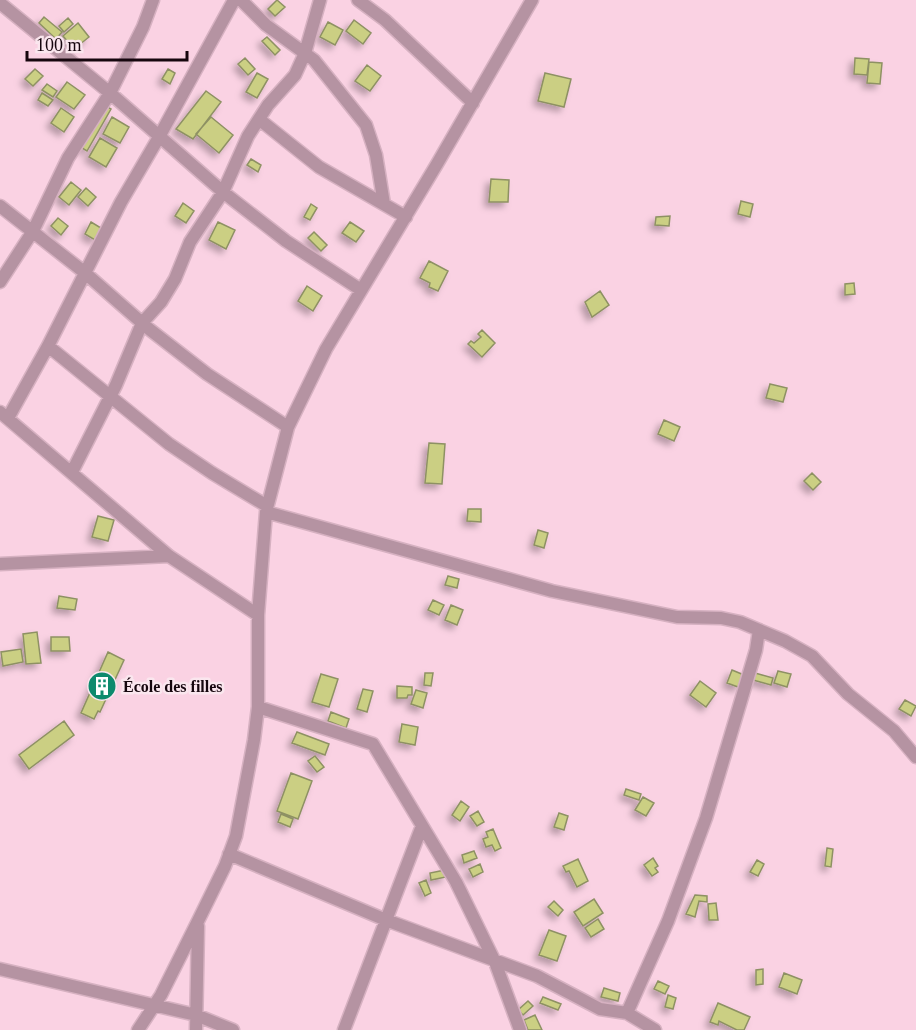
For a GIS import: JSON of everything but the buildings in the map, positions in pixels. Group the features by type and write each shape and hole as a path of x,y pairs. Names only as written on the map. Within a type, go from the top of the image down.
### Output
{"street":[{"path":"0,282 33,231 68,158 110,93 143,27 153,0"},
{"path":"234,0 121,202 48,346 4,415 169,556 258,615"},
{"path":"242,0 266,25 305,53 322,69 366,125 376,155 384,204"},
{"path":"72,472 116,385 142,323 167,293 175,279 190,242 223,192 243,144 268,105 291,80 305,53 320,0"},
{"path":"358,0 393,27 472,103"},
{"path":"138,1030 155,1005 198,921 229,854 238,825 258,707 258,615 267,509 288,427 319,363 532,0"},
{"path":"0,3 110,93 223,192 286,241 361,290"},
{"path":"260,120 319,167 406,217"},
{"path":"0,206 207,374 288,427"},
{"path":"48,346 109,397 195,462 267,509 552,591 677,617 729,619 759,630 785,640 820,662 848,694 894,731 916,756"},
{"path":"0,564 169,556"},
{"path":"627,1013 674,906 706,818 756,650 759,630"},
{"path":"258,707 372,742 445,861 495,962 520,1030"},
{"path":"344,1030 422,826"},
{"path":"229,854 386,920 537,976 600,1009 627,1013 655,1030"},
{"path":"196,1030 198,921"},
{"path":"0,969 196,1015 233,1030"}],"place":[{"name":"École des filles","path":"102,686"}]}
